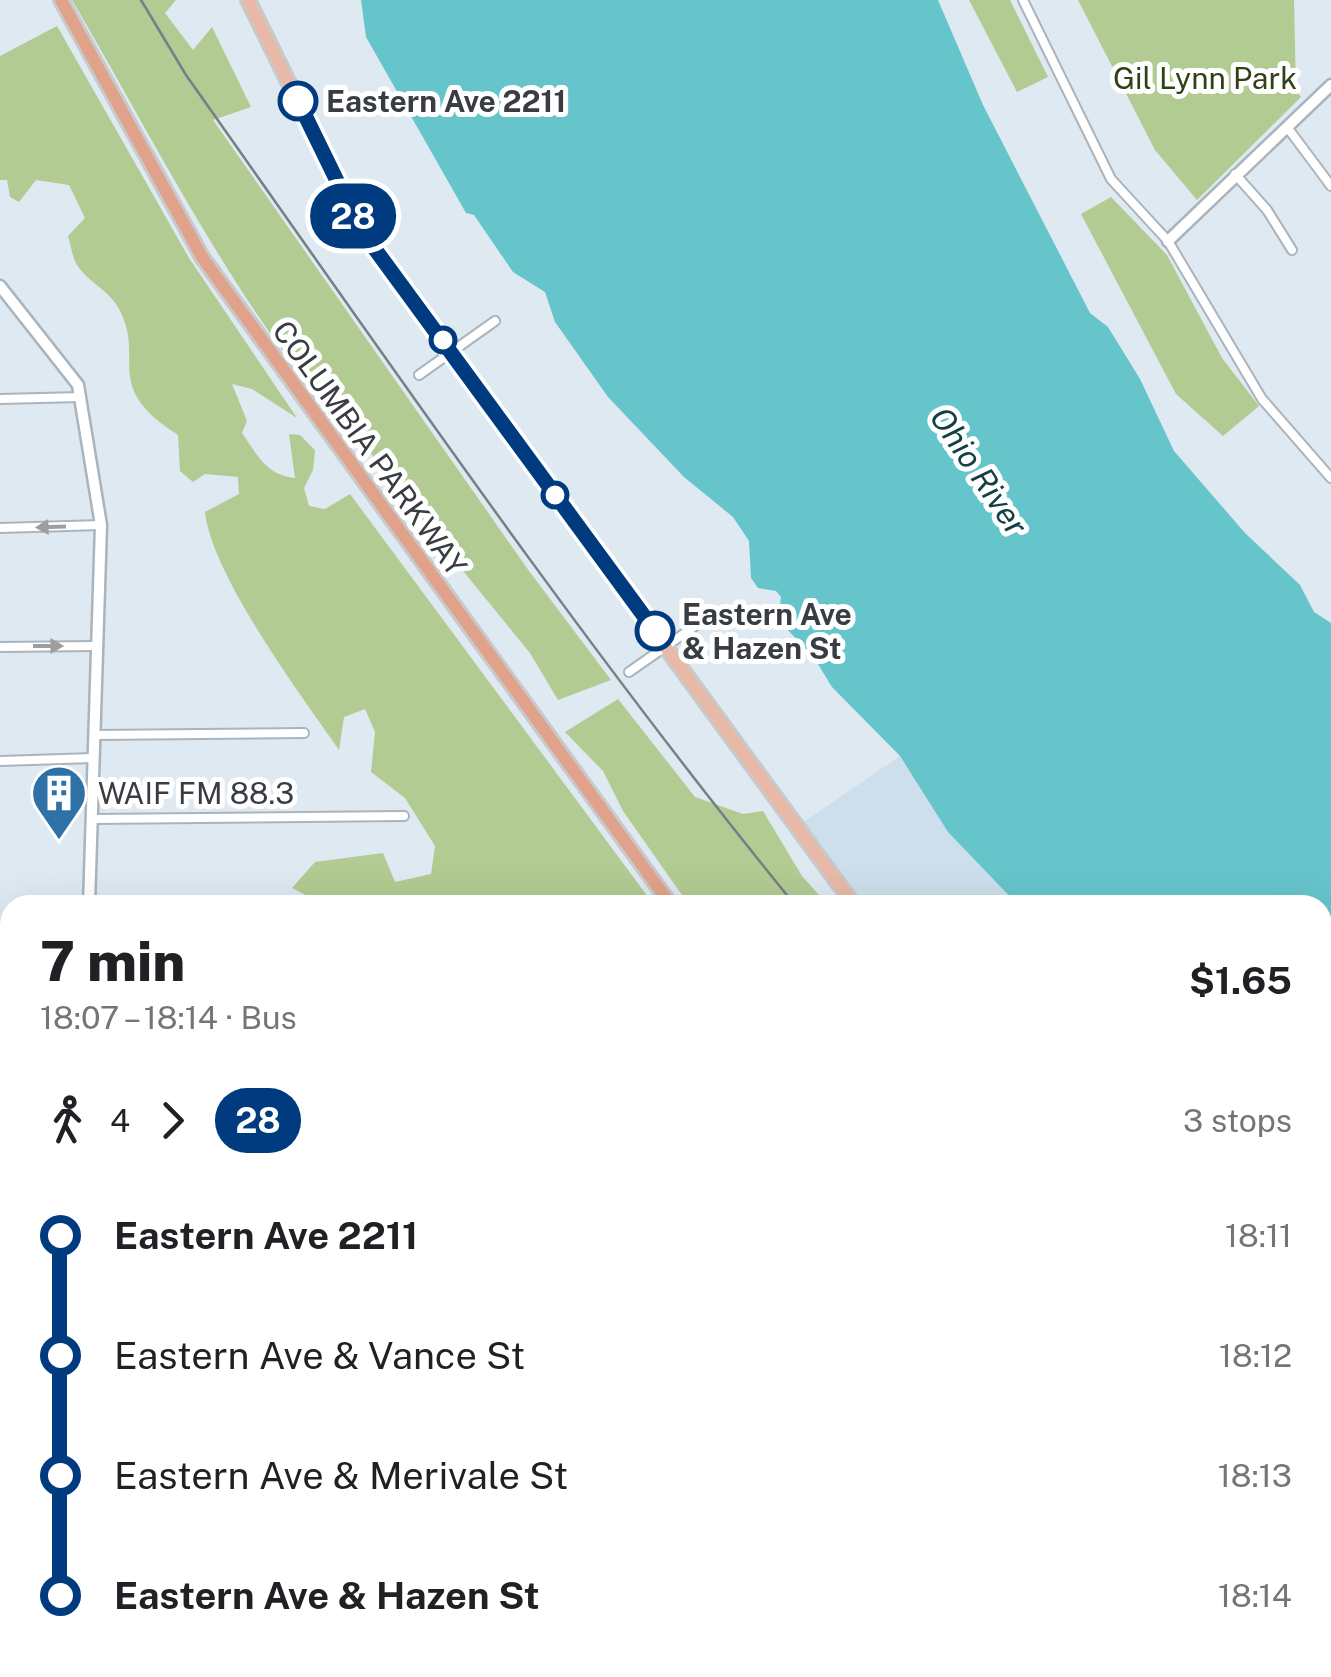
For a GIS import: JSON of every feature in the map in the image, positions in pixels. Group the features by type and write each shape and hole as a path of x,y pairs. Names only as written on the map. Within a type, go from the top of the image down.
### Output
{"highway":[{"name":"COLUMBIA PARKWAY","path":"61,0 202,257 664,895"}],"main road":[{"path":"248,0 361,230 847,895"}],"street":[{"path":"1023,0 1111,179 1168,242 1238,366 1331,478"},
{"path":"1168,242 1331,85"},
{"path":"1287,128 1331,186"},
{"path":"1236,174 1267,210 1292,250"},
{"path":"0,286 71,375 81,396 102,526 89,895"},
{"path":"418,375 494,321"},
{"path":"0,399 81,396"},
{"path":"0,528 102,526"},
{"path":"629,672 708,617"},
{"path":"0,646 96,646"},
{"path":"94,735 304,733"},
{"path":"0,761 94,758"},
{"path":"92,819 404,816"}],"shaded area":[{"path":"900,756 948,832 1008,895 847,895 798,826"}],"green space":[{"path":"72,0 176,0 165,13 193,50 212,27 251,107 213,120 529,571 611,680 558,700 530,653 389,480 340,407 324,405 287,358 221,259"},
{"path":"969,0 1010,0 1048,77 1017,92"},
{"name":"Gil Lynn Park","path":"1078,0 1294,0 1296,91 1301,97 1197,200 1155,150"},
{"path":"57,26 189,258 297,418 252,389 232,384 247,421 242,433 270,469 285,476 295,478 289,434 300,435 315,450 313,470 304,488 309,506 325,509 350,494 647,895 306,895 292,888 315,862 383,853 395,882 431,874 435,846 405,798 371,772 375,732 365,709 344,717 339,750 240,601 211,538 205,512 239,494 238,477 205,474 193,482 180,471 178,435 153,417 132,385 129,340 116,304 85,275 74,258 68,236 85,218 69,185 36,180 19,202 10,197 7,180 0,180 0,56"},
{"path":"1111,197 1167,255 1222,358 1259,406 1223,436 1176,394 1081,214"},
{"path":"618,699 695,797 743,814 763,811 802,876 819,895 682,895 623,811 603,771 565,732"}],"water":[{"name":"Ohio River","path":"361,0 938,0 983,105 1090,313 1108,327 1140,379 1174,451 1245,533 1300,585 1314,612 1331,623 1331,895 1008,895 948,832 900,756 832,687 813,656 778,620 781,597 776,591 758,588 751,578 749,541 733,517 684,477 608,397 555,322 545,292 513,272 474,215 466,213 366,37"}],"railway":[{"path":"141,0 186,75 483,495 636,702 787,895"}],"bus line":[{"name":"28","path":"298,101 361,230 655,631"}],"place":[{"name":"Eastern Ave 2211","path":"298,101"},
{"name":"Eastern Ave & Hazen St","path":"655,631"},
{"name":"WAIF FM 88.3","path":"59,842"}]}
